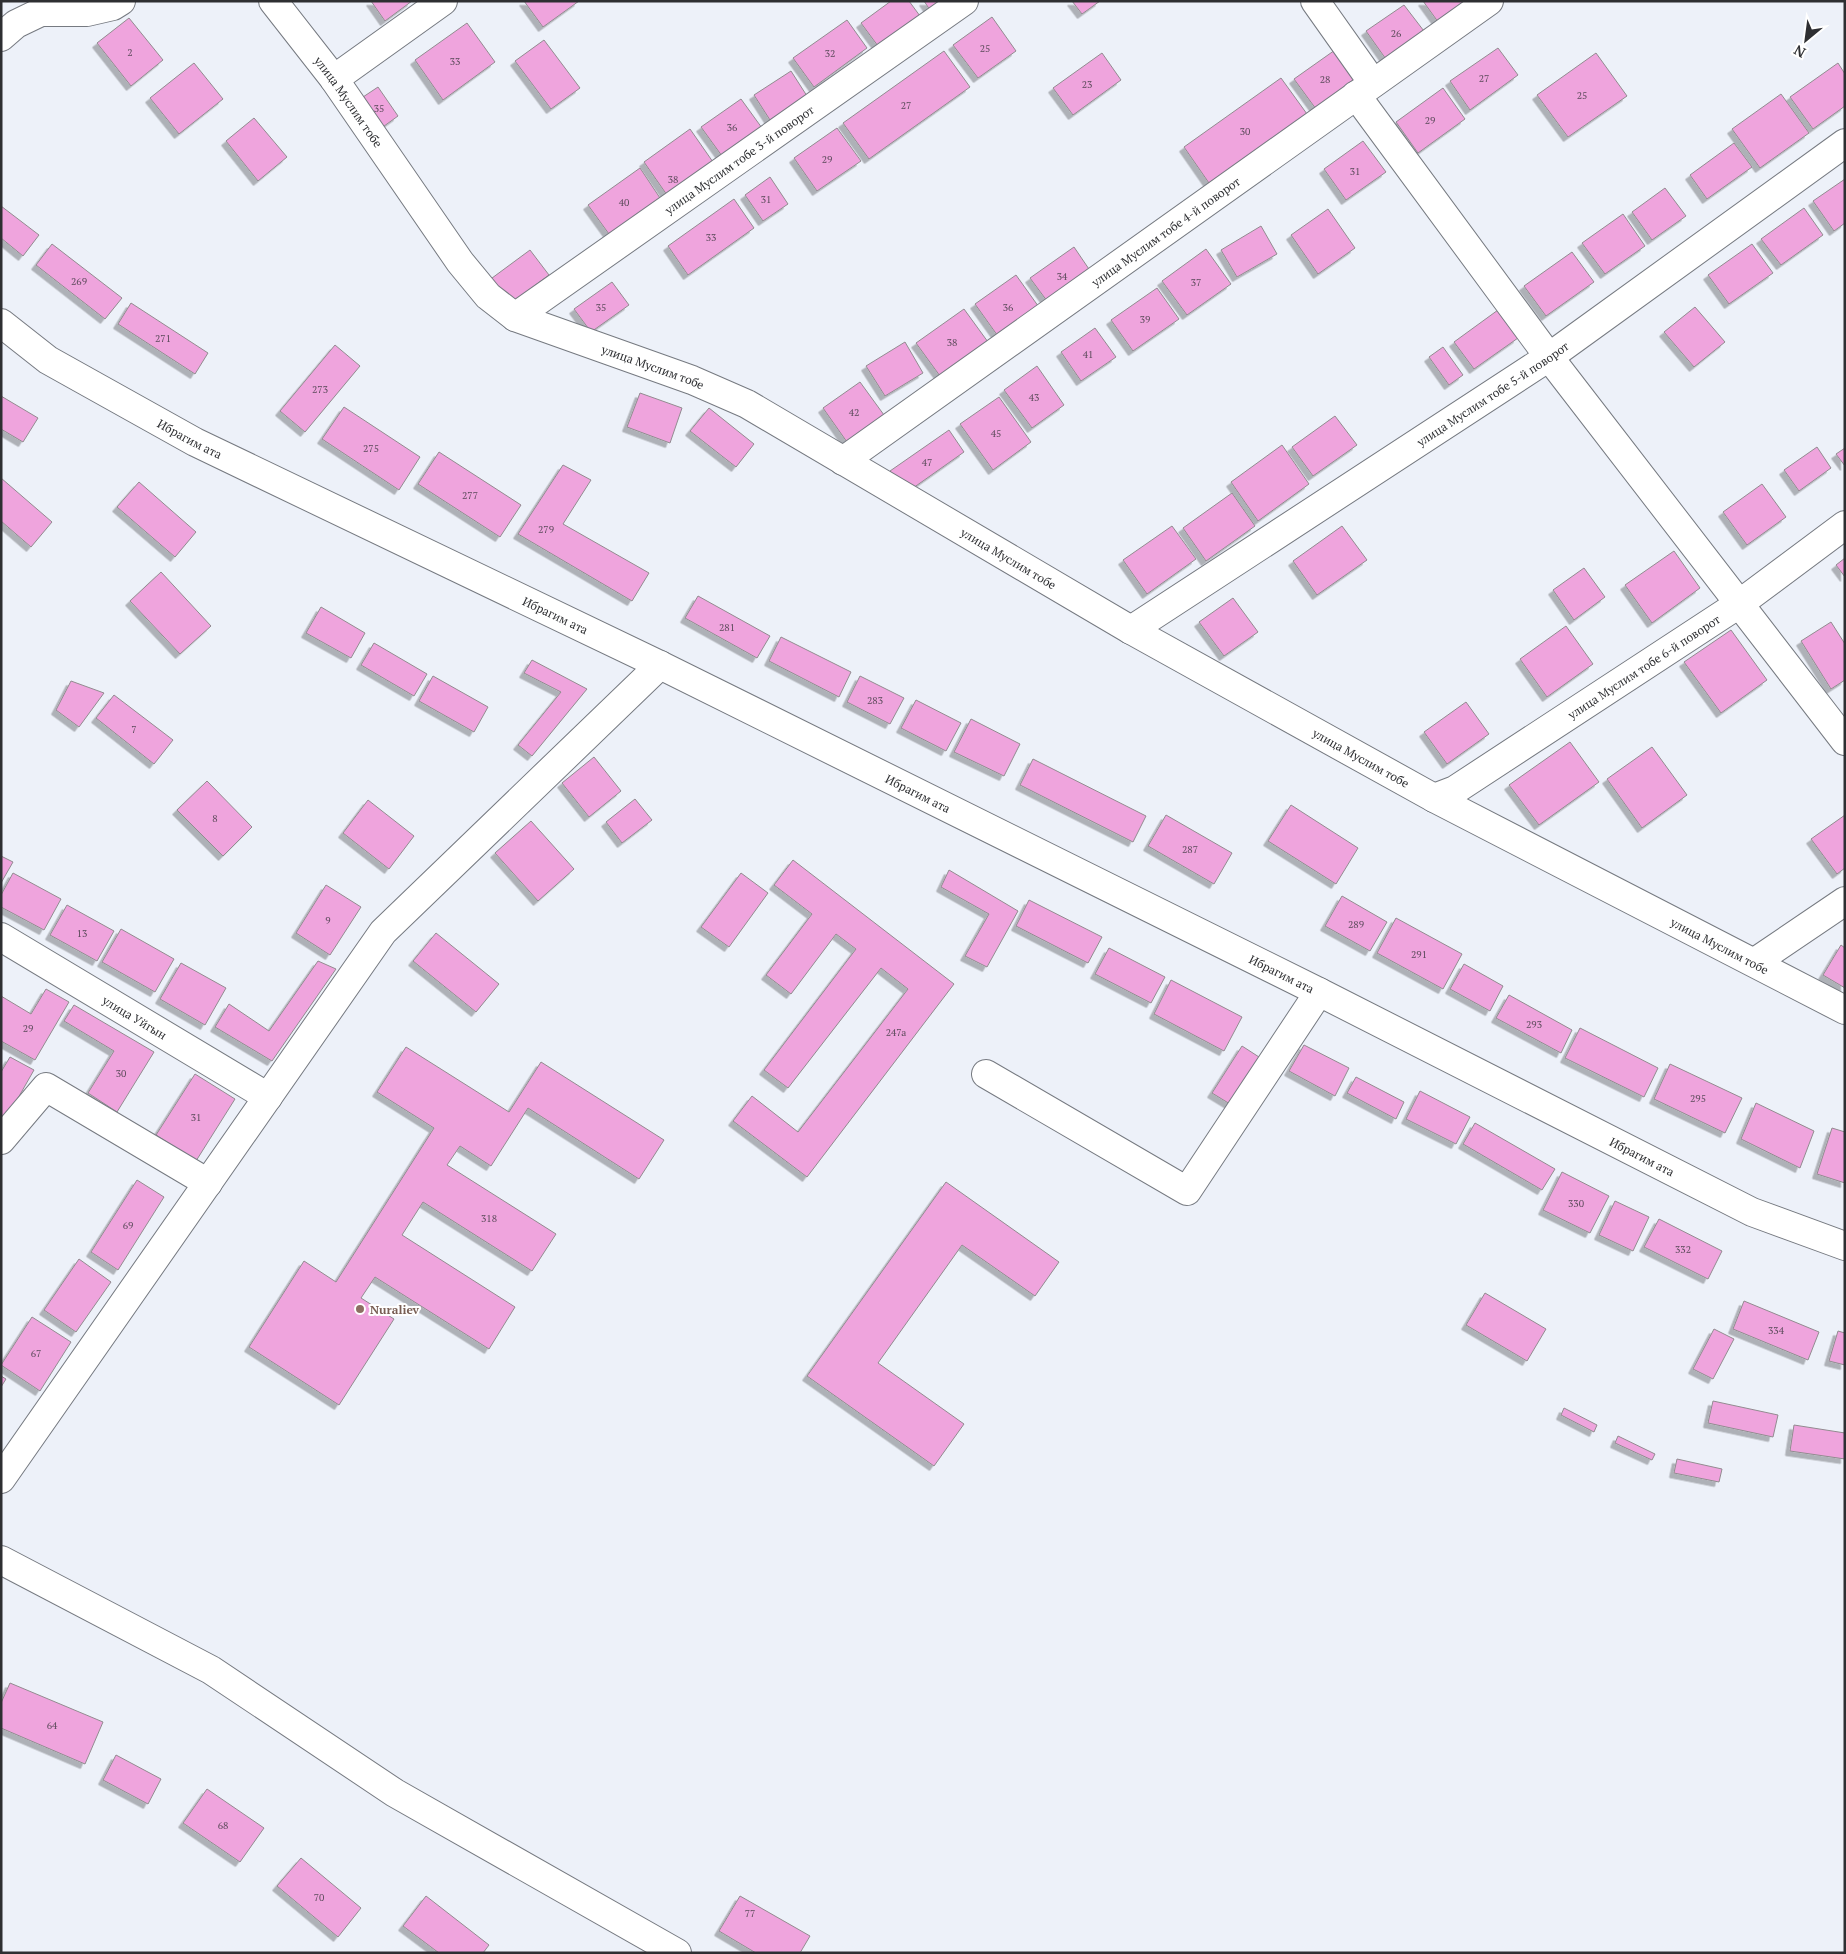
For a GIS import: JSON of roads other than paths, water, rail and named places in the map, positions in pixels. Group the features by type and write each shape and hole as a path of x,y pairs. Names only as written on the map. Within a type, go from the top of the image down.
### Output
{"street":[{"path":"1,36 16,24 41,12 87,12 113,6 121,1"},
{"name":"улица Муслим тобе","path":"274,1 334,79 460,262 488,296 515,317 692,380 747,404 1131,630 1434,798 1845,1010"},
{"path":"334,79 443,1"},
{"name":"улица Муслим тобе 3-й поворот","path":"515,317 964,1"},
{"path":"1314,1 1365,89 1549,358 1845,741"},
{"name":"улица Муслим тобе 4-й поворот","path":"843,461 1489,1"},
{"name":"улица Муслим тобе 5-й поворот","path":"1131,630 1549,358 1845,143"},
{"name":"Ибрагим ата","path":"1,323 48,360 195,442 660,665 1319,992 1752,1212 1845,1246"},
{"name":"улица Муслим тобе 6-й поворот","path":"1434,798 1455,790 1739,604 1845,525"},
{"path":"1,1479 383,932 660,665"},
{"path":"1755,962 1845,901"},
{"name":"улица Уйгын","path":"1,937 268,1097"},
{"path":"986,1074 1187,1191 1319,992"},
{"path":"1,1140 46,1087 208,1183"},
{"path":"1,1560 211,1670 395,1793 677,1953"}],"place":[{"name":"Nuraliev","path":"360,1309"}]}
